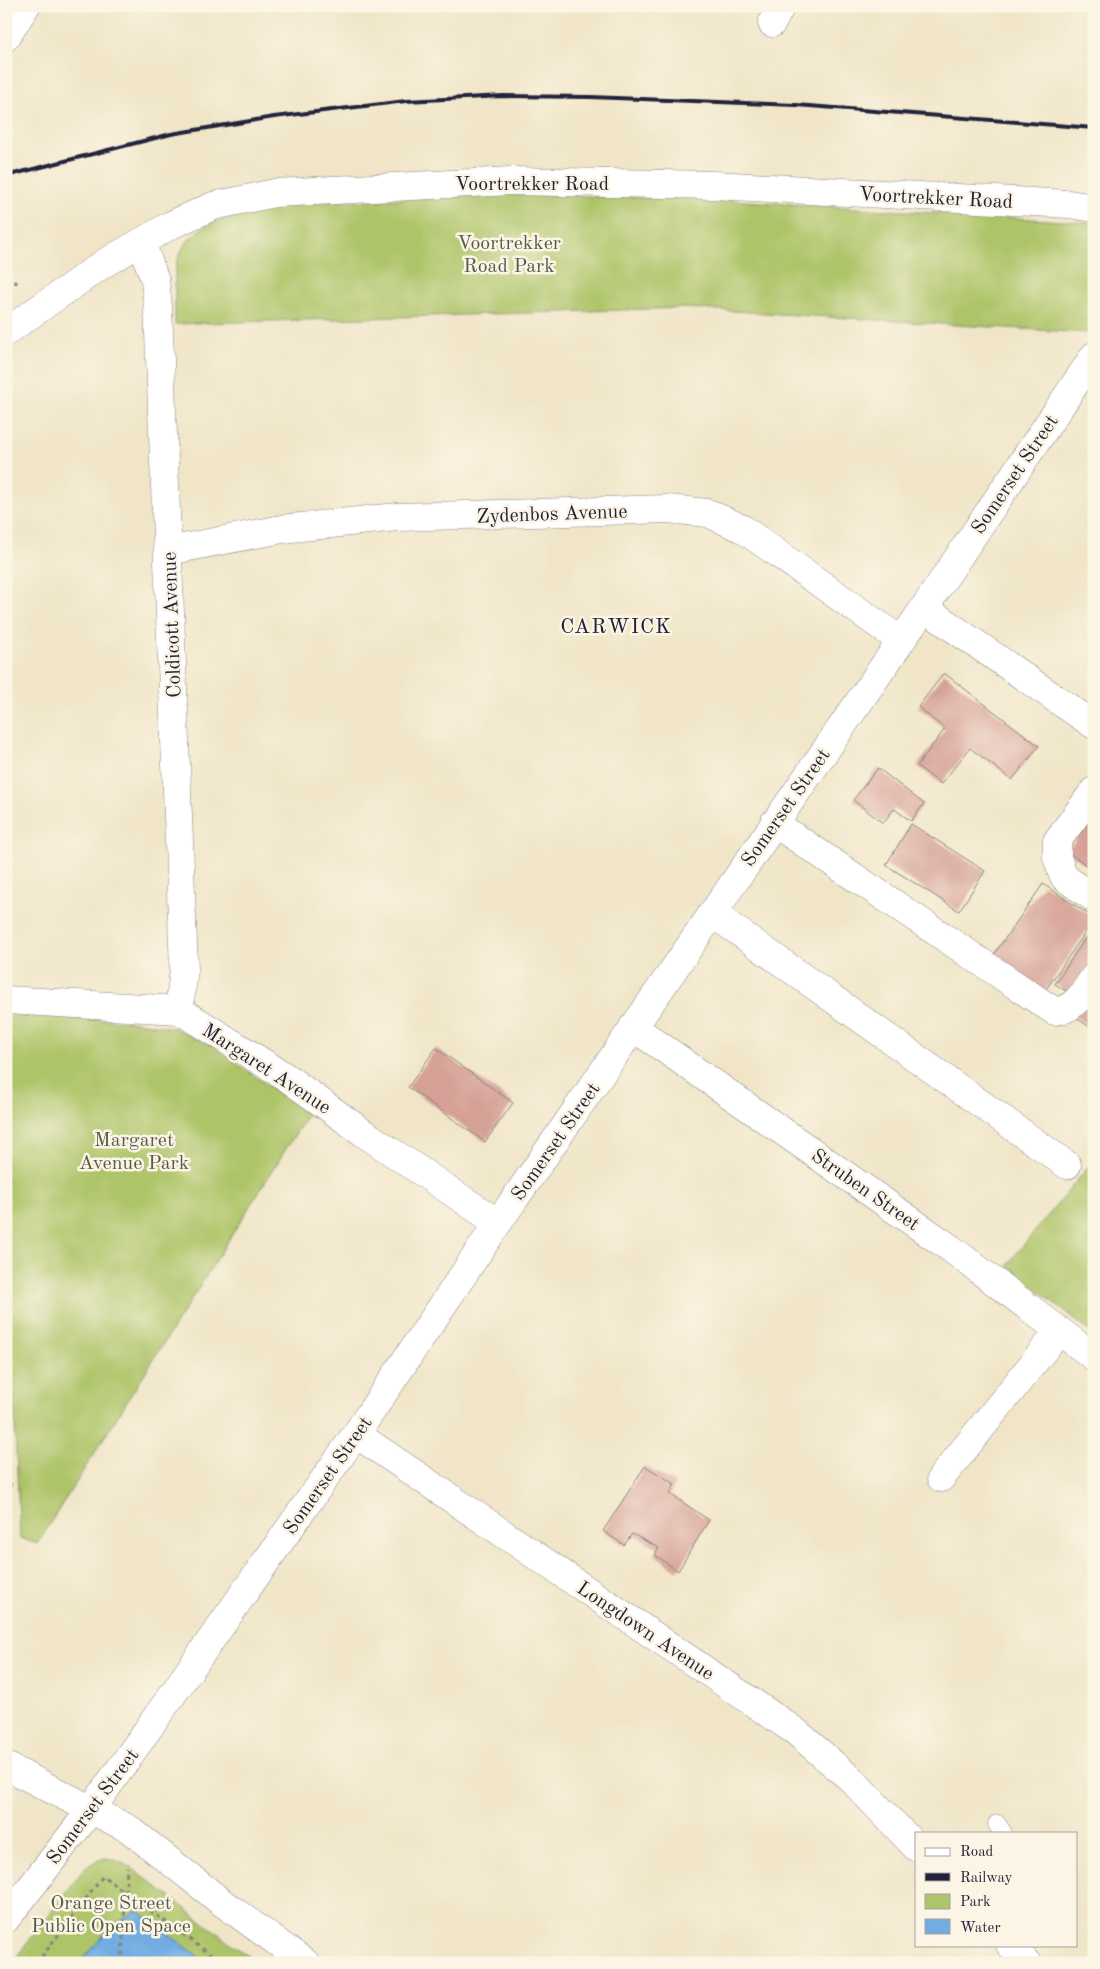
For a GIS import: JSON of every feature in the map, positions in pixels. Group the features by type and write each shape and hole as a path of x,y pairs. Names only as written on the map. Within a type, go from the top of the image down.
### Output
{"street":[{"path":"6,38 26,6"},
{"name":"Voortrekker Road","path":"6,332 103,264 140,242 213,206 275,193 511,181 713,185 1069,204 1094,208"},
{"name":"Coldicott Avenue","path":"140,242 156,280 158,307 184,969 179,1010"},
{"name":"Somerset Street","path":"6,1919 92,1810 356,1434 498,1223 900,640 924,608 1094,356"},
{"name":"Zydenbos Avenue","path":"168,550 282,529 397,517 668,509 708,512 743,529 900,640"},
{"path":"924,608 1094,725"},
{"path":"1094,791 1057,841 1057,856 1061,870 1066,878 1094,898"},
{"path":"774,824 1054,1011 1061,1011 1078,1000 1094,977"},
{"path":"712,913 1067,1165"},
{"name":"Margaret Avenue","path":"6,1000 179,1010 286,1077 365,1134 498,1223"},
{"name":"Struben Street","path":"633,1027 950,1248 1094,1358"},
{"path":"942,1478 1059,1331"},
{"name":"Longdown Avenue","path":"356,1434 795,1731 852,1780 915,1847"},
{"path":"6,1766 129,1829 224,1904 306,1963"},
{"path":"1011,1946 1027,1963"}],"path":[{"path":"119,1963 122,1957 129,1829"},
{"path":"37,1963 103,1876 222,1963"}],"green space":[{"name":"Voortrekker Road Park","path":"508,194 727,200 1094,223 1094,324 1087,333 685,308 175,324 175,273 177,261 182,249 190,238 202,228 215,222 285,204"},
{"name":"Margaret Avenue Park","path":"6,1015 131,1021 174,1028 214,1047 308,1114 37,1544 20,1538 6,1227"},
{"path":"1094,1160 1094,1335 1007,1265"},
{"name":"Orange Street Public Open Space","path":"105,1858 113,1859 129,1866 257,1963 12,1963 84,1869 94,1862"}],"water":[{"path":"137,1910 207,1963 79,1963 110,1928"}],"building":[{"path":"944,673 1039,746 1012,780 970,748 941,784 917,766 945,729 918,707"},
{"path":"878,768 924,804 911,821 894,809 883,823 853,800"},
{"path":"1094,816 1094,871 1067,851"},
{"path":"911,824 985,871 959,911 886,865"},
{"path":"1043,884 1094,918 1094,920 1040,998 988,963"},
{"path":"1086,937 1094,940 1094,967 1074,996 1055,984"},
{"path":"1094,991 1094,1030 1074,1016"},
{"path":"436,1048 513,1103 485,1142 408,1087"},
{"path":"645,1466 675,1484 670,1494 709,1520 678,1571 655,1555 659,1548 632,1534 624,1545 603,1531"},
{"path":"6,1481 12,1484 6,1496"}],"railway":[{"path":"6,176 171,134 274,117 406,101 503,96 590,97 796,105 1094,128"}],"district":[{"name":"CARWICK","path":"616,626"}]}
